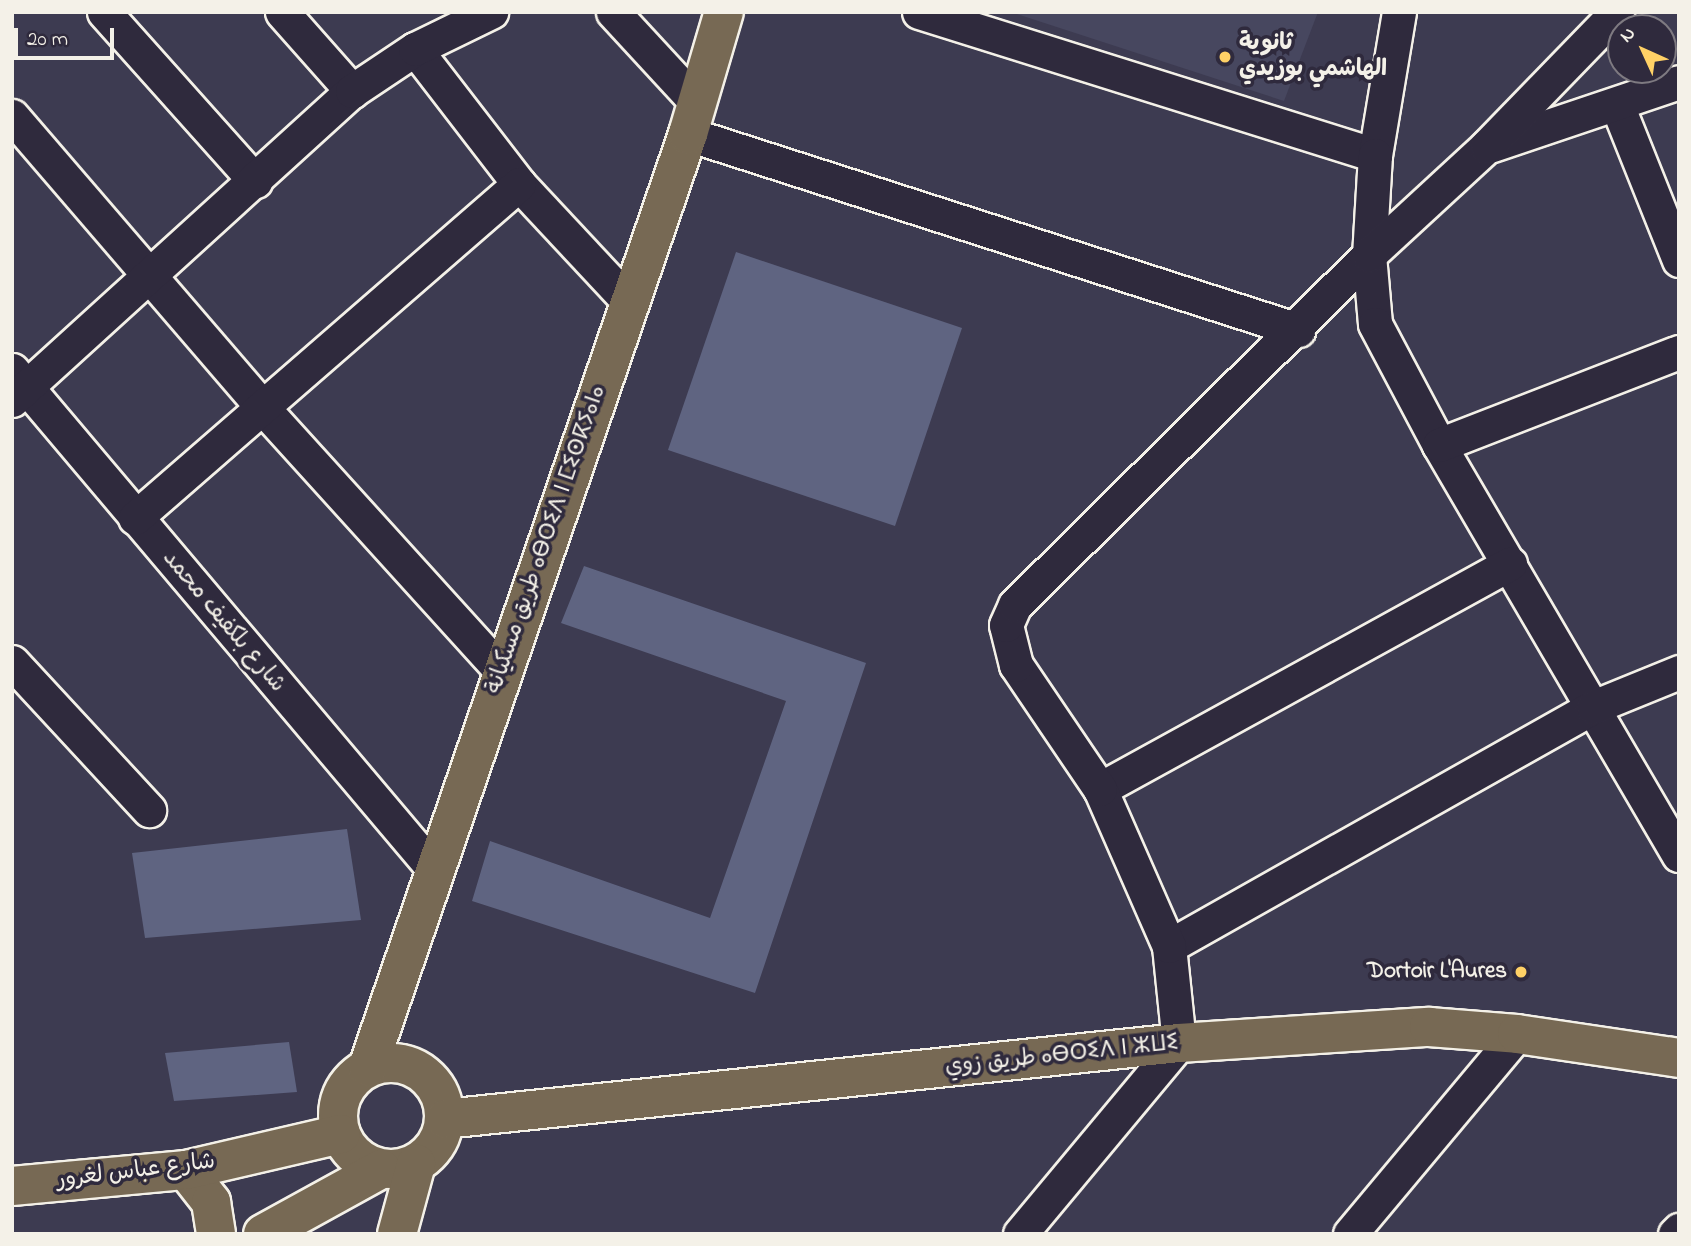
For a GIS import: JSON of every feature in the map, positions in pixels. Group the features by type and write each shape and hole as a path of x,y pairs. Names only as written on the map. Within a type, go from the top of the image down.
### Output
{"main road":[{"name":"طريق مسكيانة ⴰⴱⵔⵉⴷ ⵏ ⵎⵉⵙⴽⵢⴰⵏⴰ","path":"368,1067 436,872 501,671 630,303 692,118 724,12"},
{"name":"طريق زوي ⴰⴱⵔⵉⴷ ⵏ ⵣⵡⵉ","path":"445,1119 1179,1043 1429,1027 1517,1034 1679,1058"},
{"path":"263,1234 338,1191 372,1154 441,1137 445,1119 444,1103 427,1075 396,1062 368,1067 349,1082 341,1099 372,1154 397,1234"},
{"name":"شارع عباس لغرور","path":"12,1186 372,1154"},
{"path":"186,1170 211,1202 216,1234"},
{"path":"325,1234 338,1191"}],"street":[{"path":"104,12 255,181"},
{"path":"282,12 352,91"},
{"path":"17,386 149,275 352,91 415,49 491,12"},
{"path":"613,12 692,118 1298,330"},
{"path":"919,12 1375,155"},
{"path":"1399,12 1375,155 1369,255 1375,324 1439,444 1679,855"},
{"path":"1020,1234 1179,1043 1169,946 1100,789 1016,665 1006,625 1030,587 1298,330 1369,255 1487,146 1617,12"},
{"path":"415,49 519,184 630,303"},
{"path":"1487,146 1617,105 1679,82"},
{"path":"1617,105 1679,260"},
{"path":"12,116 262,407 501,671"},
{"path":"135,519 519,184"},
{"path":"1439,444 1679,352"},
{"name":"شارع بلكفيف محمد","path":"17,386 135,519 436,872"},
{"path":"1100,789 1510,564"},
{"path":"12,662 149,810"},
{"path":"1169,946 1593,707 1679,672"},
{"path":"1350,1234 1517,1034"}],"shaded area":[{"name":"ثانوية الهاشمي بوزيدي","path":"1011,12 1318,12 1284,101"}],"building":[{"path":"736,252 962,328 895,526 668,450"},
{"path":"584,566 866,663 755,993 472,901 490,841 710,918 786,701 561,623"},
{"path":"347,829 361,920 145,938 132,853"},
{"path":"289,1042 297,1092 174,1101 165,1053"}],"place":[{"name":"ثانوية الهاشمي بوزيدي","path":"1225,57"},
{"name":"Dortoir L'Aures","path":"1521,972"}]}
